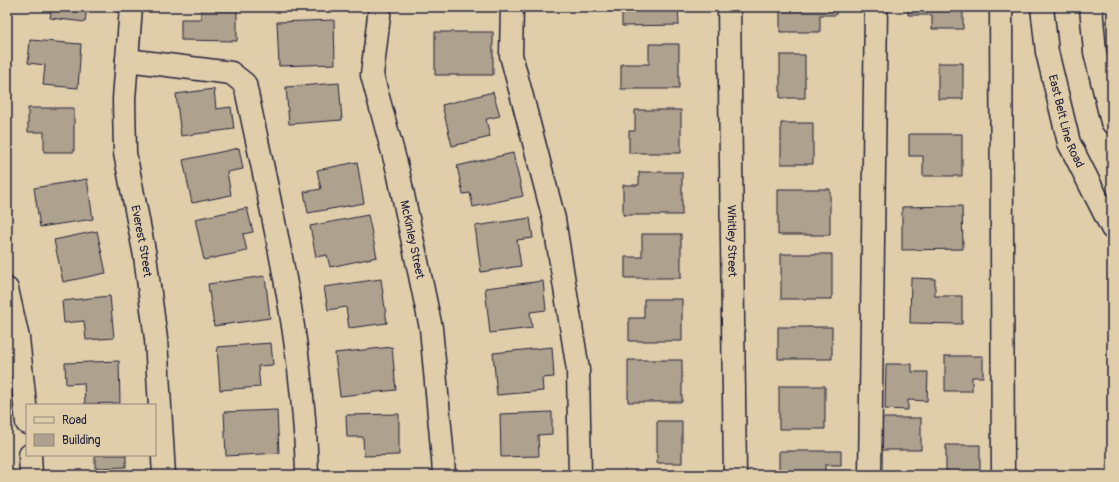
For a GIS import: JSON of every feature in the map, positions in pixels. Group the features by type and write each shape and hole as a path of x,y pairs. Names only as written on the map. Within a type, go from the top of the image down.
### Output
{"street":[{"name":"Everest Street","path":"131,7 124,99 125,153 145,256 156,339 164,475"},
{"name":"McKinley Street","path":"380,7 372,75 398,172 430,328 444,459 444,475"},
{"path":"512,7 511,55 554,219 578,370 580,475"},
{"name":"Whitley Street","path":"729,7 735,475"},
{"path":"870,475 876,7"},
{"path":"1001,7 1003,475"},
{"name":"East Belt Line Road","path":"1042,7 1047,52 1069,143 1112,228"},
{"path":"1091,7 1095,52 1112,122"},
{"path":"127,60 231,73 245,84 288,289 306,431 307,475"},
{"path":"7,288 18,338 26,414"},
{"path":"30,456 31,475"}],"building":[{"path":"52,7 87,7 85,22 50,18"},
{"path":"201,7 237,7 237,41 181,40 181,19 201,19"},
{"path":"622,7 678,7 679,25 622,26"},
{"path":"780,7 836,7 836,15 820,15 820,32 780,32"},
{"path":"908,7 963,7 963,29 932,29 932,15 908,15"},
{"path":"334,20 335,64 279,66 277,22"},
{"path":"435,32 493,32 493,75 435,75"},
{"path":"30,40 81,44 78,88 43,85 45,65 28,63"},
{"path":"649,44 679,44 679,89 621,89 621,64 649,64"},
{"path":"780,55 805,55 805,98 780,98"},
{"path":"938,63 963,63 963,99 938,99"},
{"path":"339,83 342,120 289,124 286,87"},
{"path":"214,89 216,109 231,107 234,129 181,136 176,94"},
{"path":"493,92 500,116 486,119 490,137 452,146 442,105"},
{"path":"28,108 74,108 74,152 44,152 44,132 28,132"},
{"path":"635,110 681,110 681,153 629,153 629,131 635,131"},
{"path":"781,123 813,123 813,164 781,164"},
{"path":"909,134 962,134 962,176 923,176 923,156 909,156"},
{"path":"239,148 243,169 227,172 231,195 192,203 183,160"},
{"path":"513,153 523,196 473,207 470,193 463,194 457,166"},
{"path":"357,162 364,203 308,213 304,192 321,189 317,170"},
{"path":"639,172 682,172 682,215 623,215 623,185 639,185"},
{"path":"87,179 93,219 40,227 34,188"},
{"path":"778,189 830,189 830,235 778,235"},
{"path":"962,206 963,249 902,250 902,207"},
{"path":"247,208 253,232 243,234 247,251 204,260 195,219"},
{"path":"368,215 377,257 330,267 327,255 316,257 310,226"},
{"path":"530,218 533,238 517,240 521,266 481,272 475,226"},
{"path":"97,231 106,273 63,282 54,240"},
{"path":"642,234 681,234 681,278 625,278 625,257 642,257"},
{"path":"781,254 832,254 832,299 781,299"},
{"path":"265,276 270,318 214,326 208,284"},
{"path":"911,278 935,279 935,296 962,296 962,324 910,323"},
{"path":"381,279 387,323 349,328 346,307 328,310 324,287"},
{"path":"543,281 546,310 530,312 532,328 490,333 485,288"},
{"path":"110,296 114,338 86,340 84,321 64,323 62,301"},
{"path":"644,299 682,299 682,341 629,341 629,318 644,318"},
{"path":"778,327 832,327 832,359 778,359"},
{"path":"271,343 273,365 258,366 260,387 220,390 217,347"},
{"path":"392,347 396,390 340,396 335,353"},
{"path":"552,347 554,377 542,378 543,391 497,395 493,353"},
{"path":"945,356 983,356 983,377 972,377 972,391 945,391"},
{"path":"628,360 682,360 682,402 628,402"},
{"path":"119,361 120,403 85,404 84,383 66,384 65,363"},
{"path":"886,364 912,364 912,372 928,372 927,401 908,400 908,410 885,409"},
{"path":"779,386 825,386 825,429 779,429"},
{"path":"277,410 279,453 226,456 224,412"},
{"path":"552,412 552,434 538,435 539,456 501,457 500,414"},
{"path":"399,414 399,455 364,456 363,437 347,437 346,415"},
{"path":"882,418 921,418 921,450 882,450"},
{"path":"657,421 682,421 682,463 657,463"},
{"path":"946,445 980,445 980,475 946,475"},
{"path":"779,451 841,451 841,465 825,465 825,475 779,475"},
{"path":"95,456 126,456 126,467 95,468"}]}
